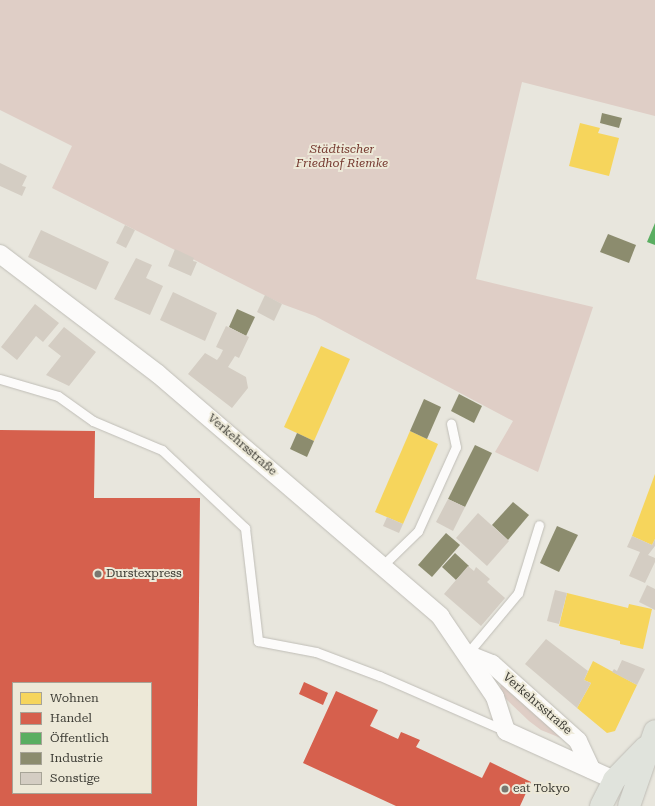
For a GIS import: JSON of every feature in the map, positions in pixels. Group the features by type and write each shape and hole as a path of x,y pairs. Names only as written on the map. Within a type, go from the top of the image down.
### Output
{"main road":[{"path":"601,806 614,780 652,737"},
{"path":"629,806 652,737"},
{"path":"611,806 614,780"}],"street":[{"name":"Verkehrsstraße","path":"0,254 158,374 440,616 468,654 495,697 506,731 614,780"},
{"name":"Verkehrsstraße","path":"468,654 492,664 578,741 591,769"}],"lane":[{"path":"0,378 58,396 93,420 162,450 245,528 258,641 316,652 380,676 506,731"},
{"path":"382,566 418,532 456,447 451,424"},
{"path":"468,654 518,593 539,525"}],"green space":[{"name":"Städtischer Friedhof Riemke","path":"0,0 655,0 655,116 522,82 476,279 593,307 538,472 495,452 513,421 315,316 282,304 52,188 72,146 0,110"},
{"path":"501,682 573,743 541,730 529,721 506,699 500,690"}],"building: Wohnen":[{"path":"580,123 600,128 598,133 619,138 609,176 569,166"},
{"path":"321,346 350,359 314,441 284,427"},
{"path":"410,431 438,444 403,524 375,512"},
{"path":"655,474 655,539 652,545 632,536"},
{"path":"567,593 628,608 629,604 652,609 643,649 620,644 620,641 559,626"},
{"path":"593,661 637,685 615,731 607,733 577,708 591,683 584,680"}],"building: Handel":[{"path":"0,430 95,431 94,498 200,498 197,806 0,806"},
{"path":"304,682 328,693 323,705 299,694"},
{"path":"336,691 378,710 370,726 398,739 401,732 420,740 416,747 482,778 490,762 531,782 520,806 396,806 303,763"}],"building: Öffentlich":[{"path":"655,223 655,245 647,242"}],"building: Industrie":[{"path":"602,113 622,118 619,128 600,123"},
{"path":"608,234 636,245 629,263 600,252"},
{"path":"237,309 255,317 246,336 229,327"},
{"path":"459,394 482,406 474,423 451,411"},
{"path":"424,399 441,407 427,439 410,431"},
{"path":"297,433 314,441 307,457 290,449"},
{"path":"475,445 492,453 465,507 448,499"},
{"path":"513,502 529,515 508,540 492,525"},
{"path":"557,526 578,535 559,572 540,563"},
{"path":"446,533 460,545 432,577 418,565"},
{"path":"455,553 469,566 456,580 442,567"}],"building: Sonstige":[{"path":"0,163 27,176 22,186 26,187 22,196 0,186"},
{"path":"125,225 135,230 126,248 116,243"},
{"path":"41,230 109,262 96,290 28,257"},
{"path":"175,249 194,258 193,261 197,262 191,276 168,266"},
{"path":"136,258 152,265 146,278 163,286 150,315 114,299"},
{"path":"173,292 217,313 205,341 160,320"},
{"path":"265,295 282,304 274,321 257,312"},
{"path":"35,304 59,323 43,342 36,336 17,360 1,347"},
{"path":"226,326 249,337 239,358 235,356 228,367 246,377 248,388 232,408 188,374 205,353 217,360 223,350 216,347"},
{"path":"64,327 96,352 69,386 46,375 61,356 48,346"},
{"path":"448,499 465,507 453,531 436,522"},
{"path":"478,513 509,541 487,566 456,538"},
{"path":"387,517 403,524 399,533 383,526"},
{"path":"632,536 652,545 655,539 655,546 648,555 655,558 655,562 645,583 629,576 640,552 627,547"},
{"path":"468,566 474,571 476,567 490,579 487,582 505,598 481,626 444,594"},
{"path":"647,585 655,589 655,610 639,602"},
{"path":"555,590 567,593 559,624 547,621"},
{"path":"546,639 588,671 584,680 591,683 577,708 525,664"},
{"path":"622,660 645,669 637,685 612,672 614,669 617,671"}],"place":[{"name":"Durstexpress","path":"98,574"},
{"name":"eat Tokyo","path":"505,789"}]}
